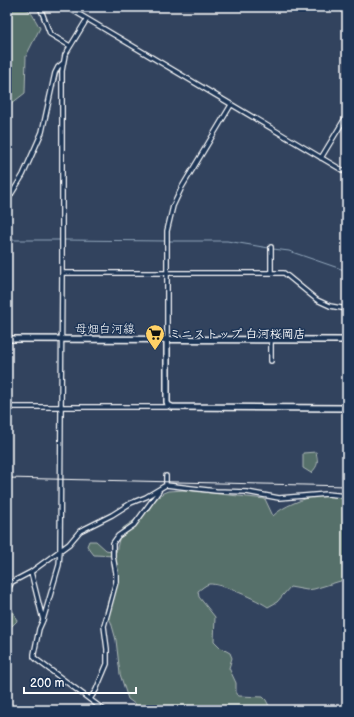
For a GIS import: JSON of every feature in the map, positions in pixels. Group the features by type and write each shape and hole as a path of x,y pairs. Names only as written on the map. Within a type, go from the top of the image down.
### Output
{"main road":[{"name":"母畑白河線","path":"7,339 347,340"},
{"path":"167,339 167,402 168,405 172,407 347,408"}],"street":[{"path":"40,7 50,34 70,46"},
{"path":"67,7 347,173"},
{"path":"87,19 65,55 63,63 60,551 59,566 43,620 39,628 34,656 104,710"},
{"path":"7,201 23,175 42,132 55,74 58,67 63,63"},
{"path":"167,339 167,231 173,206 231,105"},
{"path":"322,158 347,115"},
{"path":"271,247 271,273"},
{"path":"62,273 286,274 317,300 330,306 347,309"},
{"path":"271,340 271,361"},
{"path":"7,407 167,407 168,405"},
{"path":"166,476 166,485"},
{"path":"7,582 12,582 31,572 69,544 80,531 166,485 216,491 247,492 279,498 326,494 347,496"},
{"path":"90,699 96,690 108,664 104,626 116,582 113,543 118,536 134,525 160,489"},
{"path":"31,572 43,620"},
{"path":"7,591 12,582"}],"green space":[{"path":"10,7 22,8 29,11 40,28 26,56 25,93 7,107 7,11"},
{"path":"316,452 317,463 311,473 303,468 303,453"},
{"path":"185,490 265,499 273,516 288,506 301,500 313,497 328,496 347,498 347,579 307,590 290,587 277,602 268,607 239,592 215,584 209,584 198,591 199,597 215,617 214,641 221,648 230,653 232,658 229,668 236,683 236,694 239,696 263,697 271,710 143,710 128,699 120,674 116,640 111,622 105,612 117,568 115,556 94,555 87,546 89,541 96,541 106,550 116,552 123,528 148,511 154,501 163,493 168,491"},
{"path":"7,605 12,609 17,621 9,629 10,636 7,639"},
{"path":"32,705 44,710 7,710 7,708"}],"waterway":[{"path":"7,240 60,240"},
{"path":"63,240 166,241"},
{"path":"169,241 227,241 269,248"},
{"path":"273,249 289,251 347,271"}],"railway":[{"path":"7,478 347,486"}],"place":[{"name":"ミニストップ 白河桜岡店","path":"155,351"}]}
